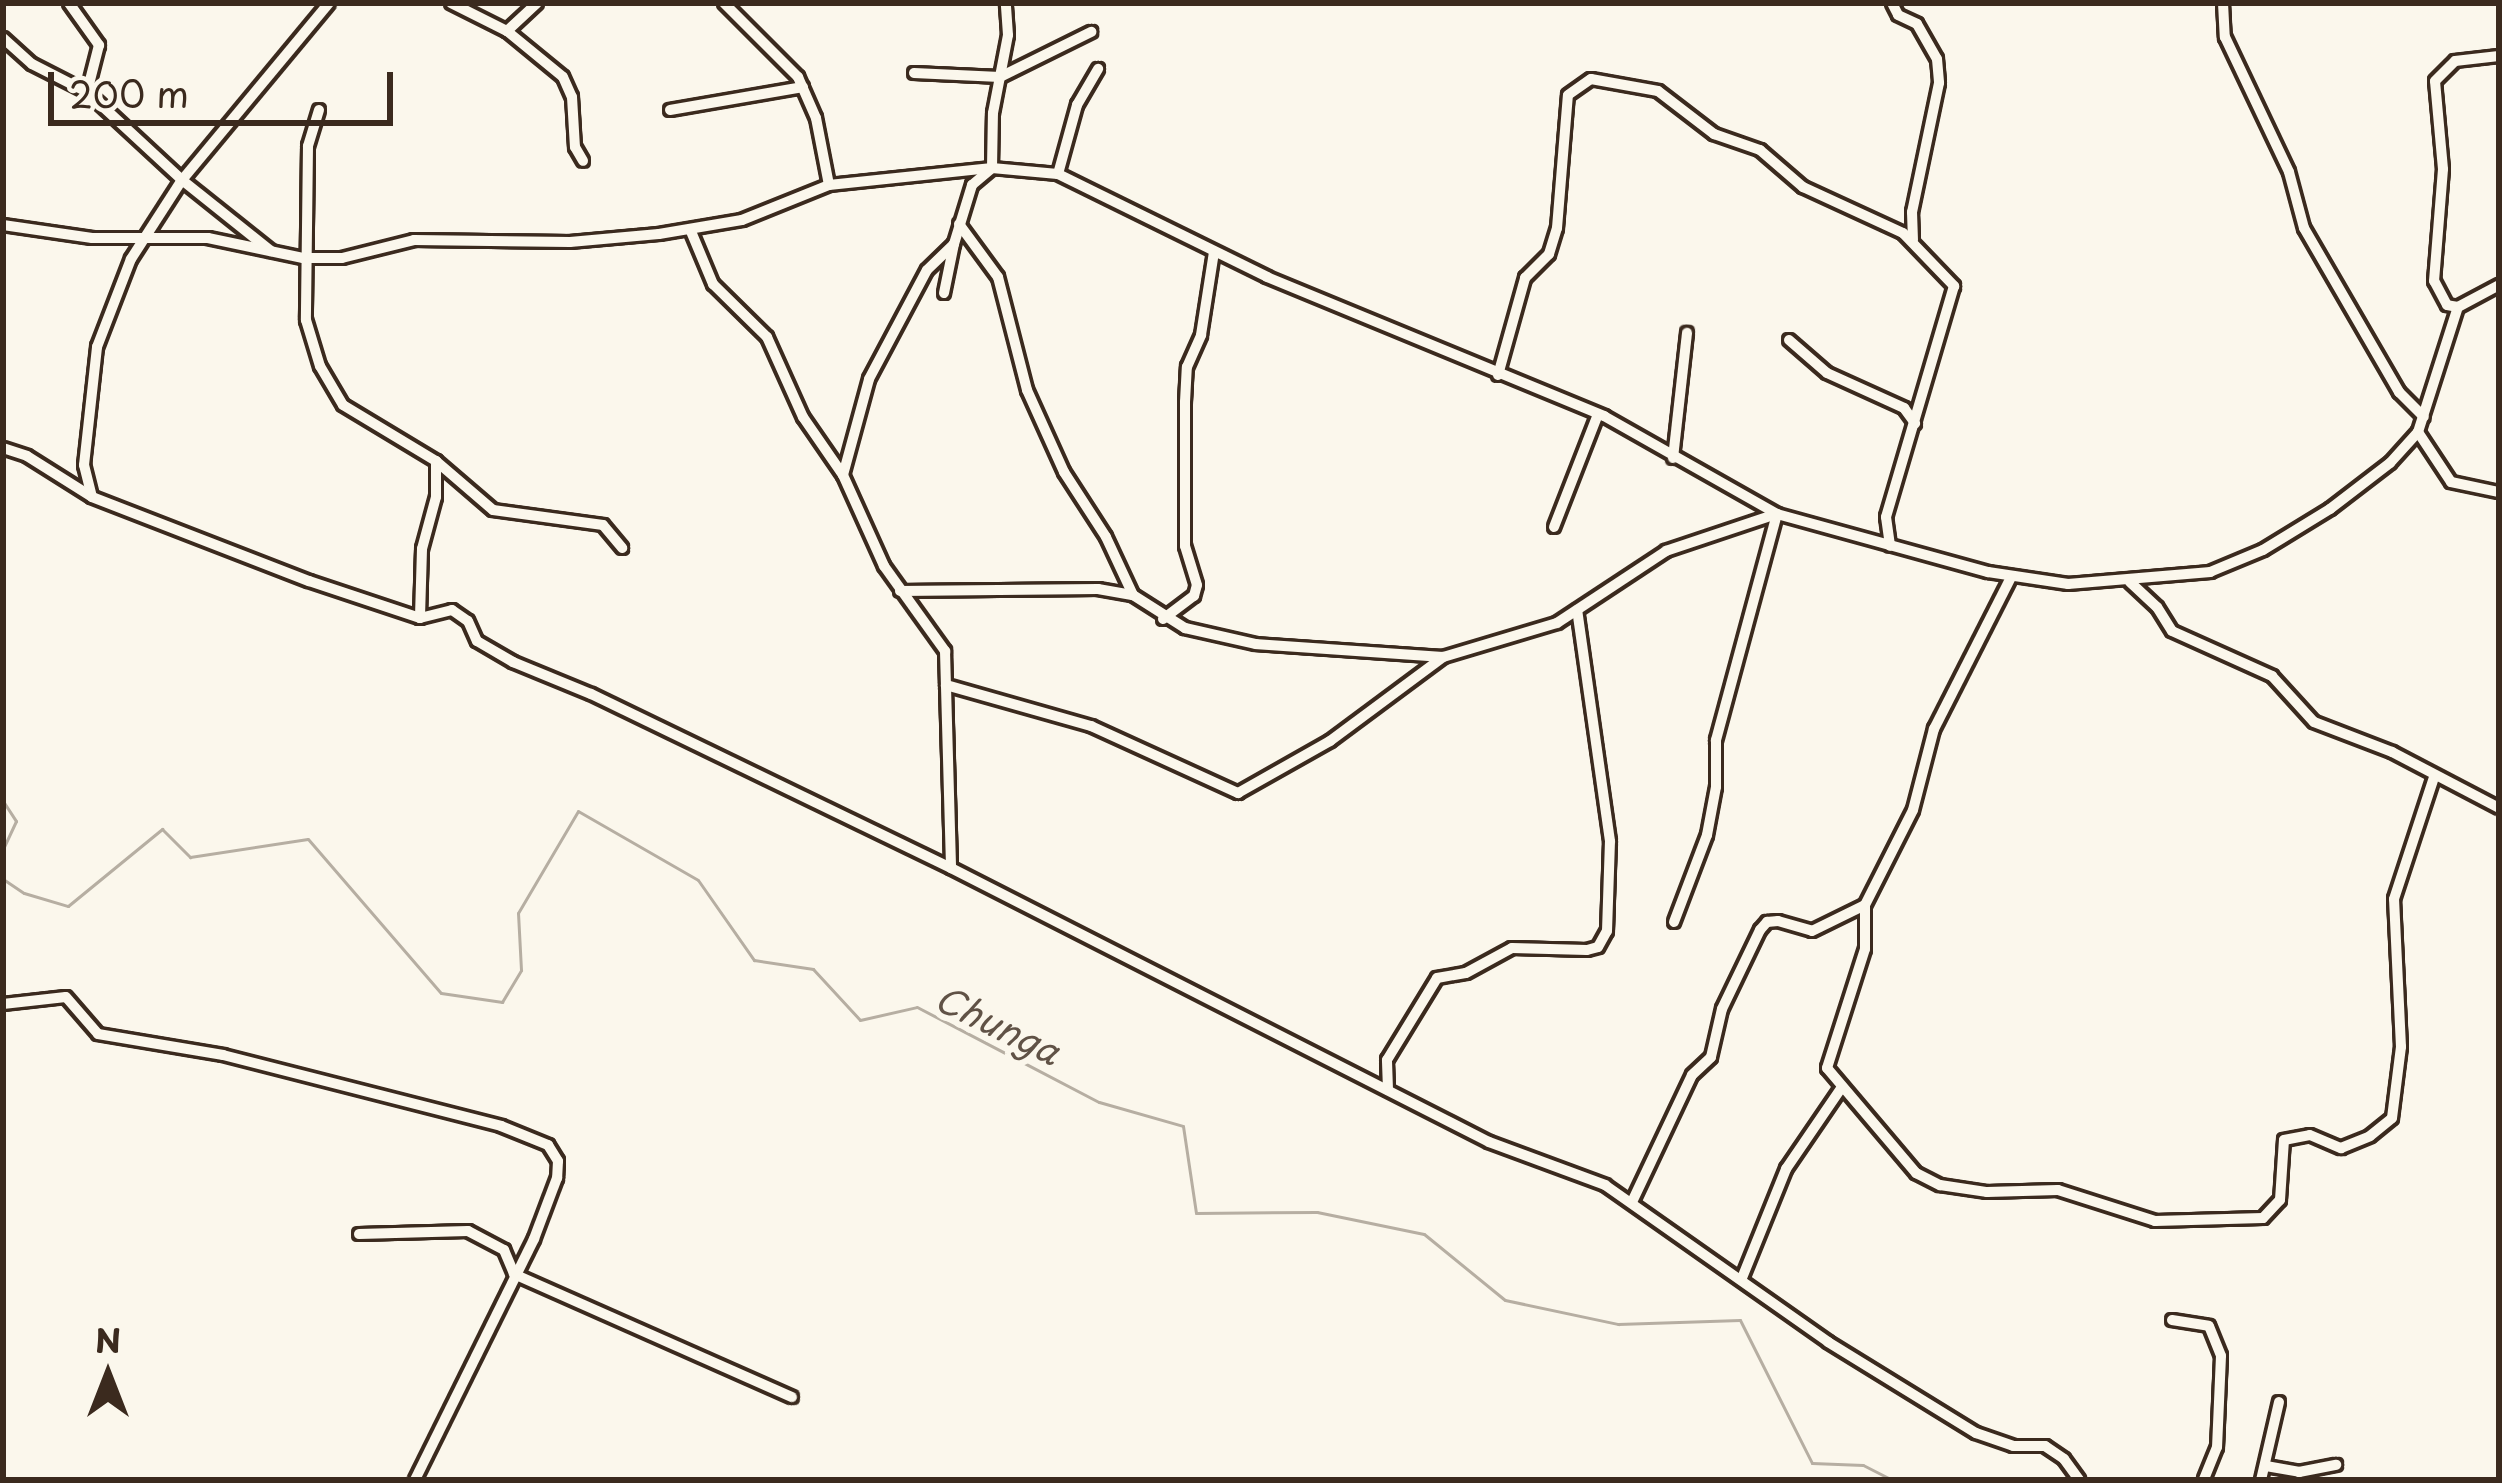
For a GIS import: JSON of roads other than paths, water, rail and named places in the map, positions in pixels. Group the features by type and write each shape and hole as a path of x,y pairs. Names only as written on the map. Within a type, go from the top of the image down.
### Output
{"street":[{"path":"69,3 99,45 88,92"},
{"path":"314,3 317,18"},
{"path":"92,497 84,465 97,346 130,259 182,180 329,3"},
{"path":"451,3 507,31 563,77 572,97 575,147 583,161"},
{"path":"507,31 537,3"},
{"path":"724,3 803,87 816,118 829,185"},
{"path":"944,293 958,221 972,185 992,168 1008,35 1006,3"},
{"path":"1892,3 1898,15 1917,24 1937,59 1939,83 1912,212 1913,241"},
{"path":"2223,3 2225,37 2289,172 2304,229 2399,392 2424,417"},
{"path":"914,73 1000,77 1091,32"},
{"path":"3,38 32,64 88,92 182,180 271,251"},
{"path":"2499,56 2455,61 2435,81 2443,169 2434,281 2447,305 2458,307 2499,285"},
{"path":"1058,174 1077,105 1098,69"},
{"path":"1498,375 1525,278 1549,254 1556,227 1568,95 1591,79 1658,91 1714,134 1760,150 1803,187 1913,241 1954,286 1886,517 1890,547"},
{"path":"670,110 803,87"},
{"path":"320,110 308,146 303,258 312,347 335,395 436,461 494,509 603,525 622,548"},
{"path":"3,225 143,241 208,238 303,258 342,258 414,240 570,242 690,229 742,220 829,185 992,168 1058,174 1214,252 1598,414 1777,514 2011,577 2068,584 2210,572 2263,550 2390,464 2418,432 2458,307"},
{"path":"958,221 998,278 1027,390 1064,472 1106,537 1132,595"},
{"path":"690,229 705,271 767,337 803,417 843,475 869,539 944,651 951,868"},
{"path":"843,475 868,379 927,270 954,244"},
{"path":"1163,619 1194,596 1198,585 1185,546 1184,402 1186,367 1201,334 1214,252"},
{"path":"1673,458 1687,333"},
{"path":"1789,340 1827,373 1904,408 1915,423"},
{"path":"1554,527 1598,414"},
{"path":"2418,432 2451,482 2499,492"},
{"path":"3,448 92,497 309,581 420,618 452,610 468,621 477,641 513,662 951,868 1489,1142 1605,1184 1828,1342 1976,1433 2013,1446 2044,1446 2064,1459 2079,1480"},
{"path":"420,618 422,549 436,496 436,461"},
{"path":"946,686 1091,726 1238,793 1330,741 1443,657 1557,623 1666,551 1777,514"},
{"path":"1674,922 1707,835 1716,787 1716,740 1777,514"},
{"path":"2011,577 1934,729 1912,810 1865,905 1865,949 1827,1068 1909,1167 1931,1182 1987,1192 2058,1190 2168,1223 2263,1218 2281,1200 2284,1140 2309,1136 2341,1148 2370,1136 2392,1118 2401,1047 2394,898 2434,777"},
{"path":"2130,582 2184,640 2272,676 2314,722 2392,752 2499,808"},
{"path":"900,591 1098,589 1132,595 1163,619 1256,644 1443,657"},
{"path":"1388,1090 1388,1060 1437,978 1466,973 1512,948 1587,950 1598,947 1606,932 1610,841 1577,610"},
{"path":"1632,1202 1692,1075 1711,1057 1722,1010 1767,922 1812,931 1865,905"},
{"path":"3,1004 66,997 98,1034 223,1055 501,1126 548,1145 558,1161 557,1178 415,1480"},
{"path":"1742,1278 1786,1169 1842,1087"},
{"path":"359,1234 468,1231 504,1250 514,1274 791,1397"},
{"path":"2172,1321 2209,1326 2221,1356 2217,1447 2204,1480"},
{"path":"2261,1480 2279,1402"},
{"path":"2266,1466 2299,1472 2336,1465"}],"waterway":[{"name":"Chunga","path":"3,801 16,821 3,849"},
{"name":"Chunga","path":"3,879 24,893 68,906 162,829 190,857 308,839 441,993 502,1002 521,970 518,913 578,811 698,880 754,960 813,969 860,1020 917,1007 1099,1102 1183,1126 1196,1213 1317,1212 1424,1234 1505,1300 1618,1324 1740,1320 1812,1463 1863,1465 1892,1480"}]}
